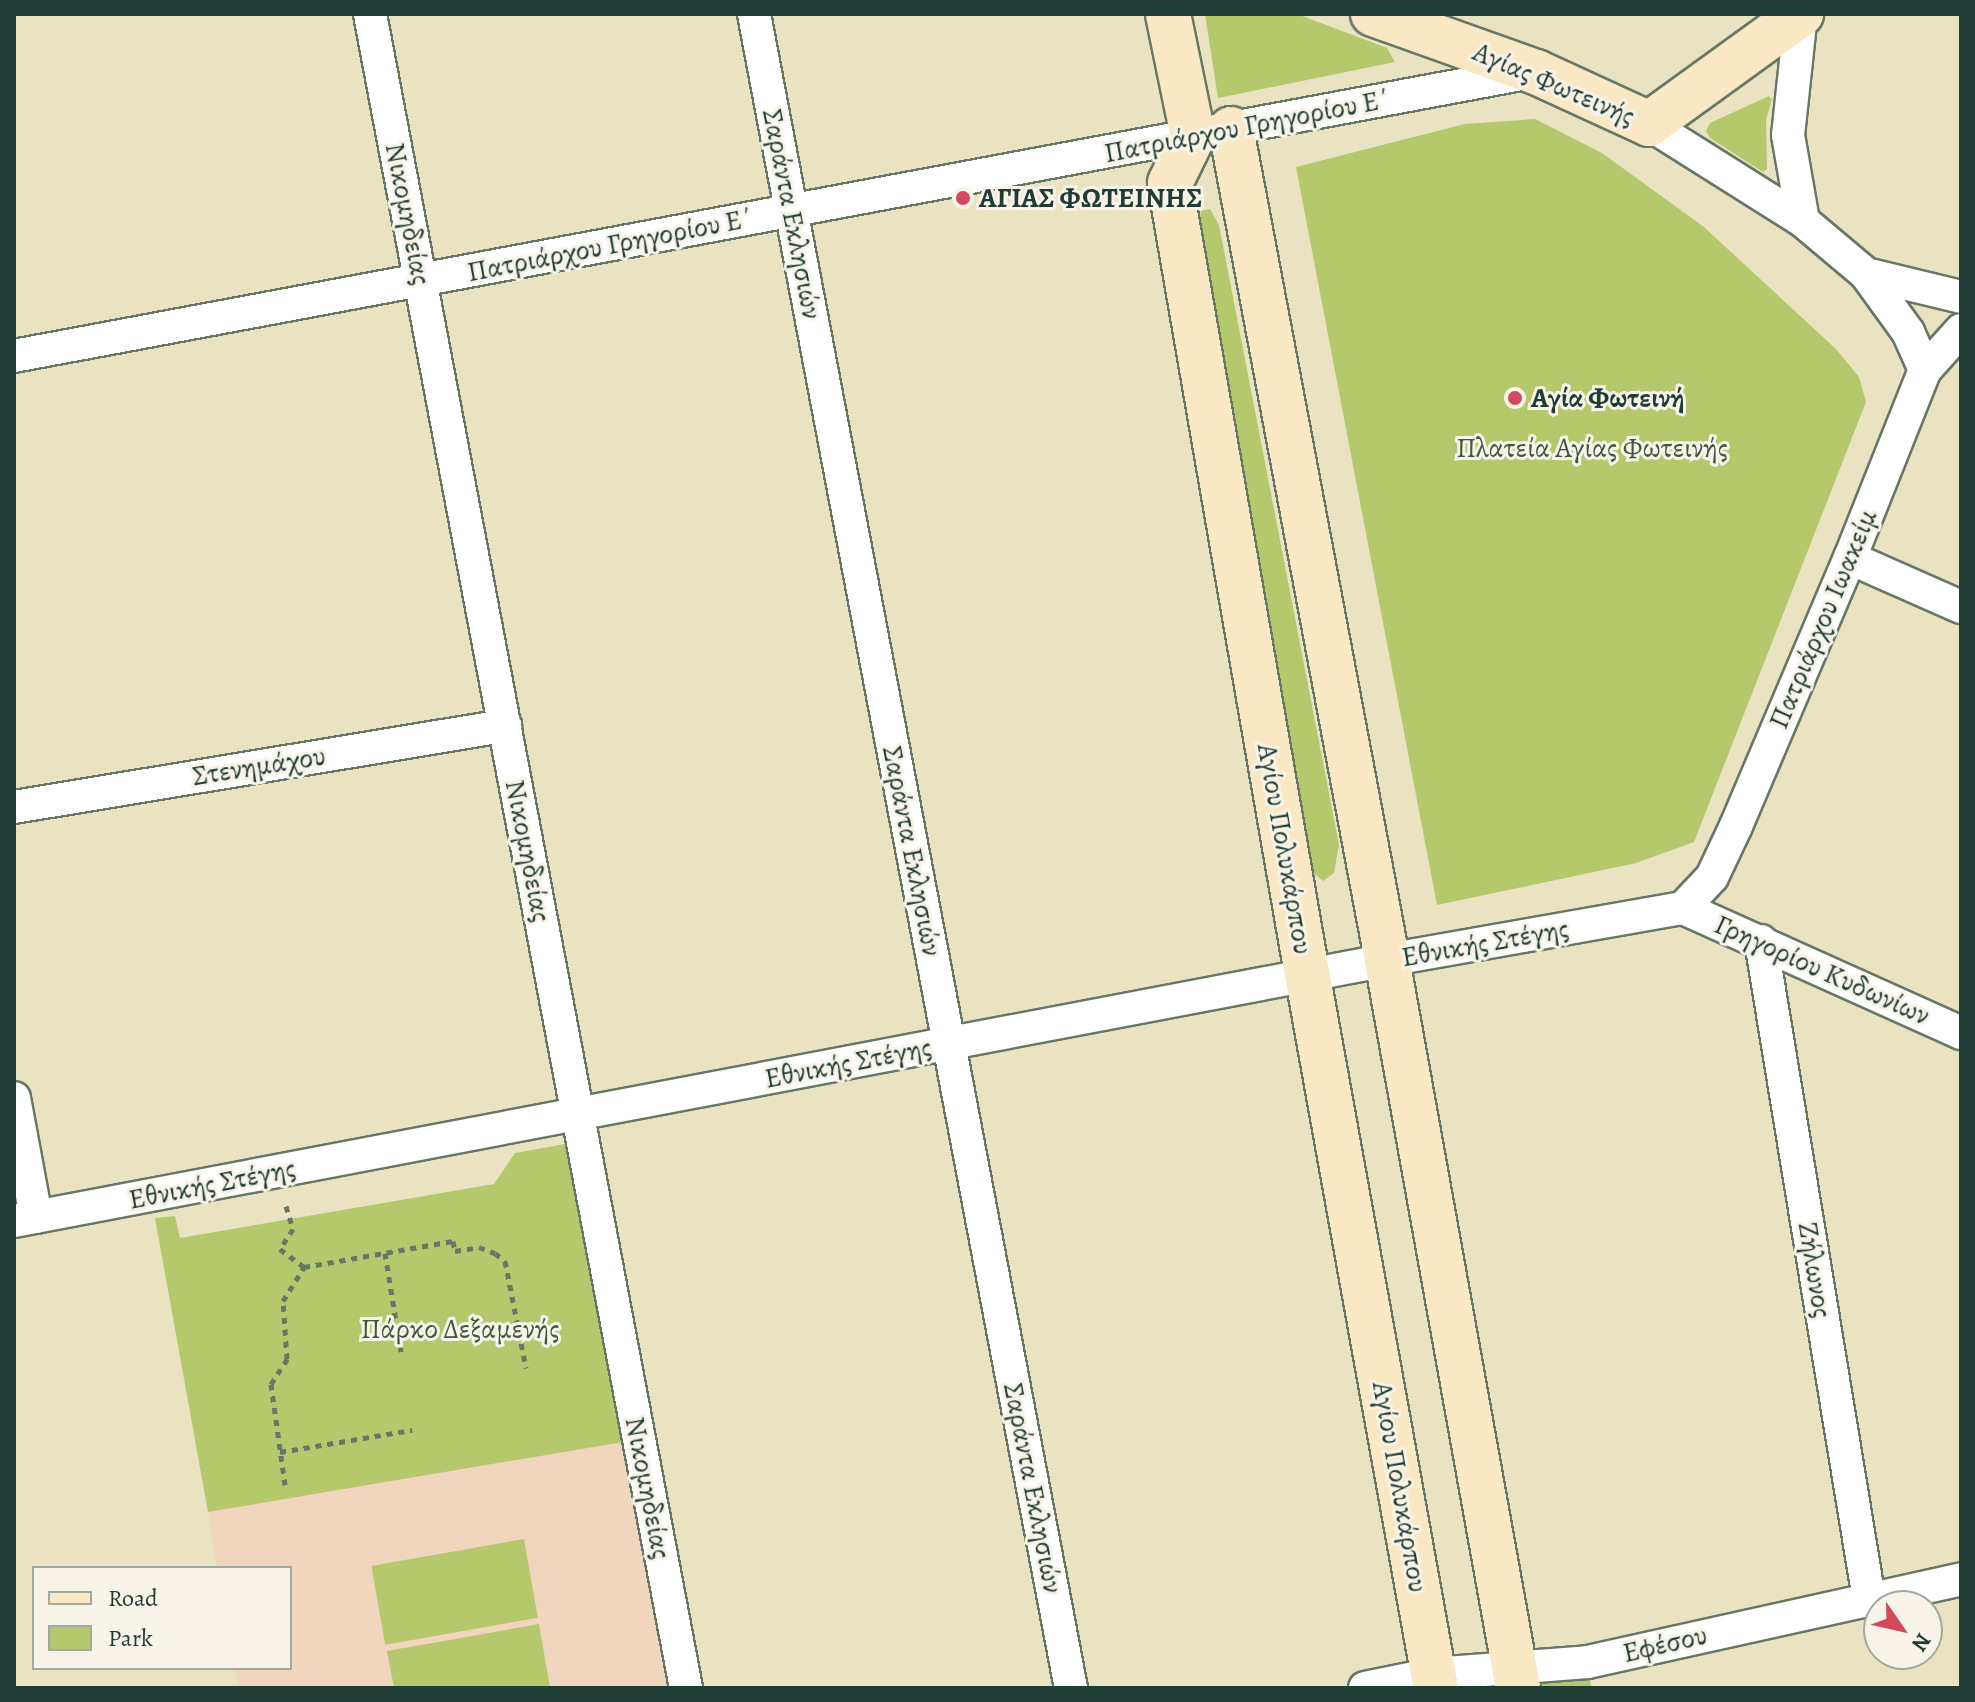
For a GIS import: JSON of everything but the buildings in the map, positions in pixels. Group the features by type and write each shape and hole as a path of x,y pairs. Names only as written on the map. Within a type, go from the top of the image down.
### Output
{"street":[{"name":"Νικομηδείας","path":"370,14 686,1688"},
{"name":"Σαράντα Εκλησιών","path":"754,14 1071,1688"},
{"path":"1168,14 1212,132 1387,960 1516,1678"},
{"name":"Αγίας Φωτεινής","path":"1373,14 1536,72 1649,124 1801,14"},
{"path":"1801,14 1788,135 1803,221"},
{"name":"Πατριάρχου Γρηγορίου Ε΄","path":"14,356 1536,72"},
{"path":"1649,124 1803,221 1866,274 1908,332 1925,370"},
{"name":"Αγίου Πολυκάρπου","path":"1212,132 1170,183 1307,976 1434,1681"},
{"path":"1866,274 1961,297"},
{"name":"Πατριάρχου Ιωακείμ","path":"1683,908 1712,877 1850,558 1925,370 1961,330"},
{"path":"1850,558 1961,607"},
{"name":"Στενημάχου","path":"14,807 505,726"},
{"name":"Εθνικής Στέγης","path":"25,1219 1387,960 1683,908"},
{"name":"Γρηγορίου Κυδωνίων","path":"1683,908 1961,1033"},
{"name":"Ζήλωνος","path":"1761,941 1868,1590"},
{"path":"14,1098 25,1219"},
{"name":"Εφέσου","path":"1910,1590 1961,1579"},
{"name":"Εφέσου","path":"1365,1688 1434,1681 1589,1675 1863,1601"}],"path":[{"path":"256,1175 281,1192 293,1229 280,1249 304,1267 453,1241 455,1251 479,1247 505,1261 526,1368"},
{"path":"385,1253 401,1352"},
{"path":"285,1485 271,1384 287,1359 283,1301 304,1267"},
{"path":"280,1452 412,1430"}],"shaded area":[{"path":"623,1442 668,1688 238,1688 234,1670 292,1670 292,1566 217,1566 208,1512"}],"green space":[{"path":"1205,14 1297,14 1387,48 1395,62 1218,98"},
{"path":"1769,96 1772,99 1766,120 1767,169 1763,172 1710,138 1706,131 1710,123"},
{"name":"Πλατεία Αγίας Φωτεινής","path":"1535,119 1602,153 1704,227 1836,349 1859,377 1866,402 1694,842 1636,863 1437,905 1296,167 1465,124"},
{"path":"1210,209 1219,225 1339,845 1334,873 1323,881 1311,871 1198,232 1201,211"},
{"name":"Πάρκο Δεξαμενής","path":"571,1143 623,1442 208,1512 155,1218 175,1216 180,1238 494,1184 515,1153"},
{"path":"524,1539 538,1618 385,1645 371,1566"},
{"path":"539,1624 550,1688 394,1688 387,1651"},
{"path":"1588,1662 1591,1688 1518,1688"}],"place":[{"name":"ΑΓΙΑΣ ΦΩΤΕΙΝΗΣ","path":"963,198"},
{"name":"Αγία Φωτεινή","path":"1515,398"}]}
